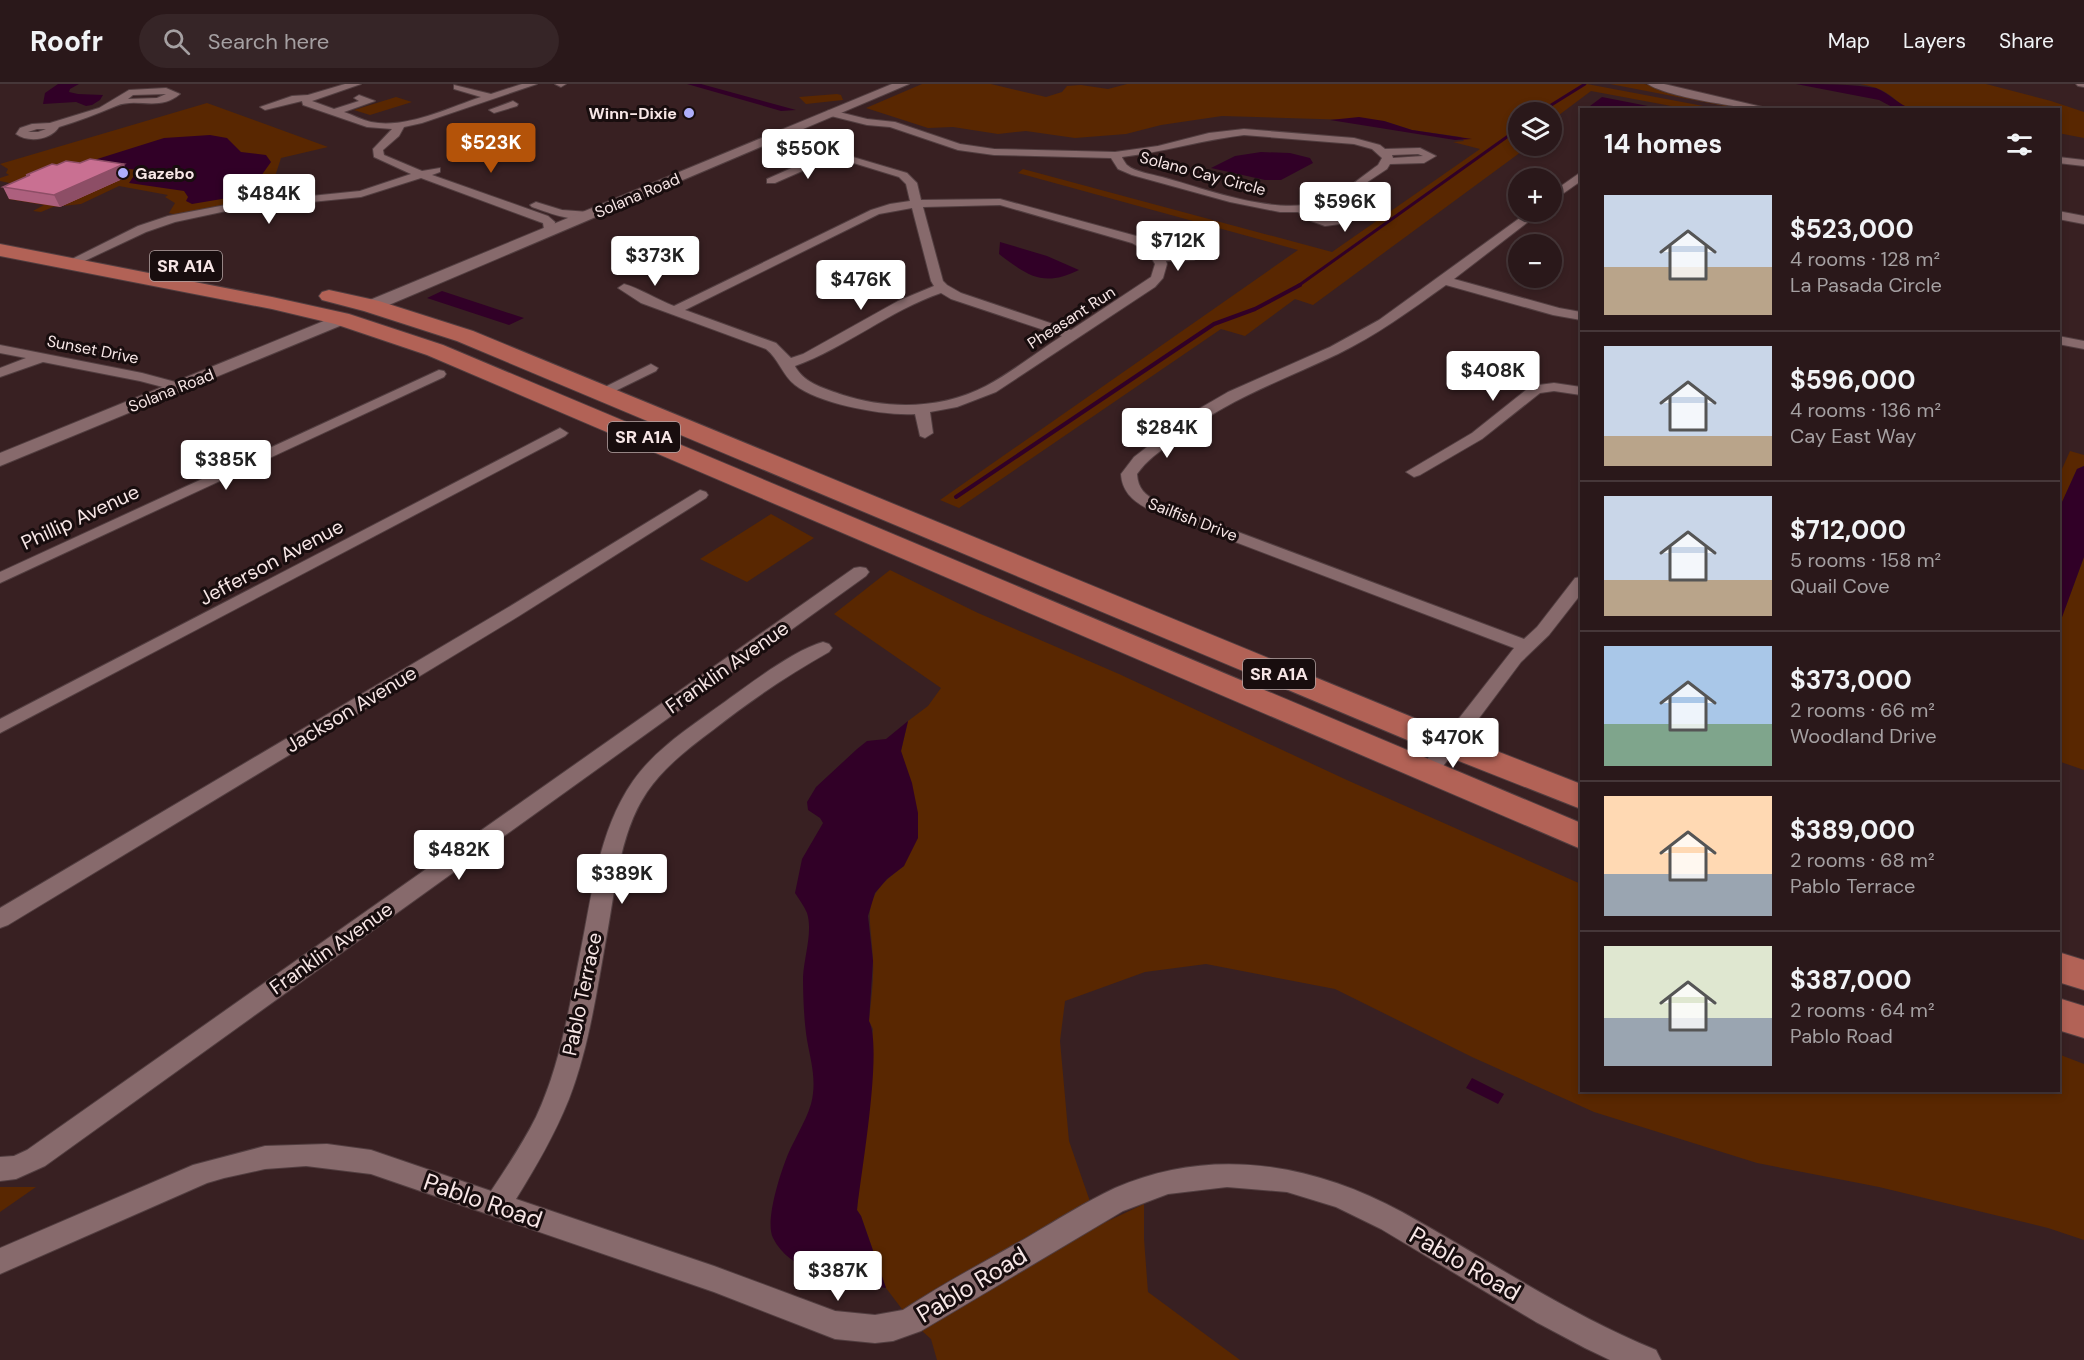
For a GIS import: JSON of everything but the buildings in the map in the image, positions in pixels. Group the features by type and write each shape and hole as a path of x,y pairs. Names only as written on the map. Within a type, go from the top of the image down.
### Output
{"main road":[{"name":"SR A1A","path":"0,233 210,289 341,319 435,350 666,446 1580,837"},
{"name":"SR A1A","path":"0,250 92,257 135,256"},
{"name":"SR A1A","path":"311,291 371,306 465,336 1447,744 1580,797"},
{"path":"341,319 371,306"},
{"path":"666,446 694,431"},
{"path":"990,585 1015,565"},
{"path":"2060,968 2084,975"},
{"path":"2060,1015 2084,1022"}],"street":[{"path":"52,126 93,114 119,102 141,84"},
{"path":"265,107 296,98 307,99 356,84"},
{"path":"307,99 309,105 384,127 413,122 532,84"},
{"path":"1653,84 1760,108"},
{"name":"Solana Road","path":"371,306 589,216 894,85"},
{"path":"457,87 504,107"},
{"path":"119,102 159,101 175,94 166,91 132,92"},
{"path":"335,112 370,101 359,98"},
{"name":"Solano Cay Circle","path":"837,111 867,122 891,124 933,140 978,150 1115,155 1158,149 1209,136 1244,132 1348,140 1371,145 1386,156 1383,167 1322,205 1301,209 1260,206 1136,173 1122,167 1115,155"},
{"path":"413,122 430,128"},
{"path":"399,126 395,134 380,146 377,153 384,160 550,211 589,216"},
{"path":"364,133 384,127"},
{"path":"775,137 903,175 911,183 937,281 942,288 956,296 1073,335"},
{"path":"771,181 834,153"},
{"path":"2060,160 2084,163"},
{"path":"92,257 181,224 272,206 357,201 383,195 435,175 544,219 549,222 549,232"},
{"path":"1562,190 1580,176"},
{"path":"675,310 875,212 890,207 917,204 978,201 1011,204 1128,236 1144,243 1159,258 1194,256"},
{"path":"1301,209 1322,222 1332,223 1341,218 1322,205"},
{"path":"2060,215 2084,220"},
{"name":"Sailfish Drive","path":"1522,222 1402,311 1361,337 1233,395 1206,410 1139,460 1128,474 1128,480 1133,492 1152,505 1527,646"},
{"name":"Pheasant Run","path":"624,288 771,346 780,352 792,374 799,381 841,399 878,408 922,410 960,402 991,389 1150,284 1160,271 1159,258"},
{"path":"1443,280 1558,312 1580,316"},
{"path":"788,364 814,355 923,295 942,288"},
{"name":"Solana Road","path":"0,460 341,319"},
{"path":"2060,340 2084,345"},
{"name":"Sunset Drive","path":"0,349 142,376 178,387"},
{"path":"0,373 42,357"},
{"path":"602,392 651,368"},
{"name":"Phillip Avenue","path":"0,578 439,374"},
{"path":"1414,472 1477,436 1532,392 1554,387 1580,391"},
{"path":"922,410 925,433"},
{"name":"Jefferson Avenue","path":"0,727 560,433"},
{"name":"Jackson Avenue","path":"0,919 513,612 700,495"},
{"name":"Franklin Avenue","path":"0,1169 16,1167 36,1158 860,572"},
{"path":"1428,772 1514,658 1543,631 1580,583"},
{"name":"Pablo Terrace","path":"496,1206 536,1146 554,1110 570,1056 606,882 627,806 656,766 686,740 769,678 823,648"},
{"name":"Pablo Road","path":"0,1262 194,1176 237,1162 271,1155 310,1153 341,1155 371,1162 714,1279 835,1325 875,1329 893,1328 911,1321 1094,1213 1137,1191 1163,1182 1204,1175 1233,1174 1278,1179 1310,1186 1372,1210 1580,1330 1646,1360"}],"shaded area":[{"path":"58,84 79,84 69,92 103,95 100,100 86,106 76,102 43,104 45,93"},
{"path":"687,84 701,84 796,110 781,111"},
{"path":"922,84 991,84 1046,97 1062,92 1067,86 1081,85 1108,89 1127,84 1587,84 1714,108 1682,108 1591,91 1562,113 1562,102 1508,102 1508,156 1515,156 1313,305 1295,299 1245,336 1221,329 959,508 940,500 1298,250 1018,173 1023,169 1332,252 1480,149 1453,142 1464,141 1461,137 1412,130 1384,121 1222,116 1161,125 1126,134 1075,138 1026,131 998,134 953,127 928,128 866,108"},
{"path":"1610,84 1644,84 1756,108 1735,108"},
{"path":"1796,84 1876,88 1910,108 1894,108 1879,100"},
{"path":"1860,84 1986,84 2084,112 2084,138 2060,133 2060,108 1908,108 1882,90"},
{"path":"841,95 843,100 806,104 799,97"},
{"path":"396,97 412,102 370,115 354,110"},
{"path":"1602,97 1658,108 1587,108"},
{"path":"207,103 328,147 281,158 268,198 177,215 169,213 175,203 165,197 168,195 119,186 81,204 53,207 41,212 33,211 44,205 8,199 34,188 0,181 0,178 9,175 6,173 8,169 0,164"},
{"path":"1359,117 1384,121 1412,130 1472,139 1455,140 1330,120"},
{"path":"210,135 227,138 241,152 266,155 271,162 256,183 261,188 257,193 192,204 186,201 188,197 184,191 129,183 138,170 119,168 94,160 164,138"},
{"path":"1261,152 1290,153 1310,158 1313,163 1281,180 1265,180 1211,168 1235,156"},
{"path":"1000,242 1047,256 1079,270 1056,278 1028,274 999,254"},
{"path":"442,291 524,318 509,325 427,298"},
{"path":"2070,451 2084,455 2084,466 2077,469 2060,507 2060,474"},
{"path":"2084,466 2084,557 2060,623 2060,507 2077,469"},
{"path":"771,514 814,538 747,582 700,559"},
{"path":"2084,557 2084,770 2060,762 2060,623"},
{"path":"890,570 978,613 1119,674 1349,781 1580,884 1580,1092 2060,1092 2060,1055 2084,1064 2084,1240 2048,1228 1879,1187 1757,1163 1594,1112 1472,1057 1335,989 1206,964 1145,972 1065,1001 1060,1041 1069,1141 1094,1213 1106,1222 1144,1204 1148,1292 1240,1360 937,1360 931,1339 911,1321 886,1288 857,1210 873,1029 869,1021 873,968 870,907 879,888 904,866 914,797 901,751 908,721 928,706 941,688 834,614"},
{"path":"908,721 901,751 912,783 918,813 918,838 904,866 887,879 875,893 868,916 873,961 869,1021 873,1035 874,1057 870,1112 857,1210 886,1288 839,1280 807,1269 793,1261 773,1238 771,1222 779,1178 813,1096 813,1072 805,1025 803,993 809,920 806,910 795,893 802,859 823,823 820,818 808,810 807,802 816,787 857,749 867,741 886,739"},
{"path":"1472,1078 1504,1094 1498,1104 1466,1088"},
{"path":"0,1187 36,1187 0,1212"}],"waterway":[{"path":"1556,102 1585,84"},
{"path":"1298,286 1508,136"},
{"path":"956,497 1214,324 1255,309 1300,285"}],"place":[{"name":"Winn-Dixie","path":"689,113"},
{"name":"Gazebo","path":"123,173"}]}
